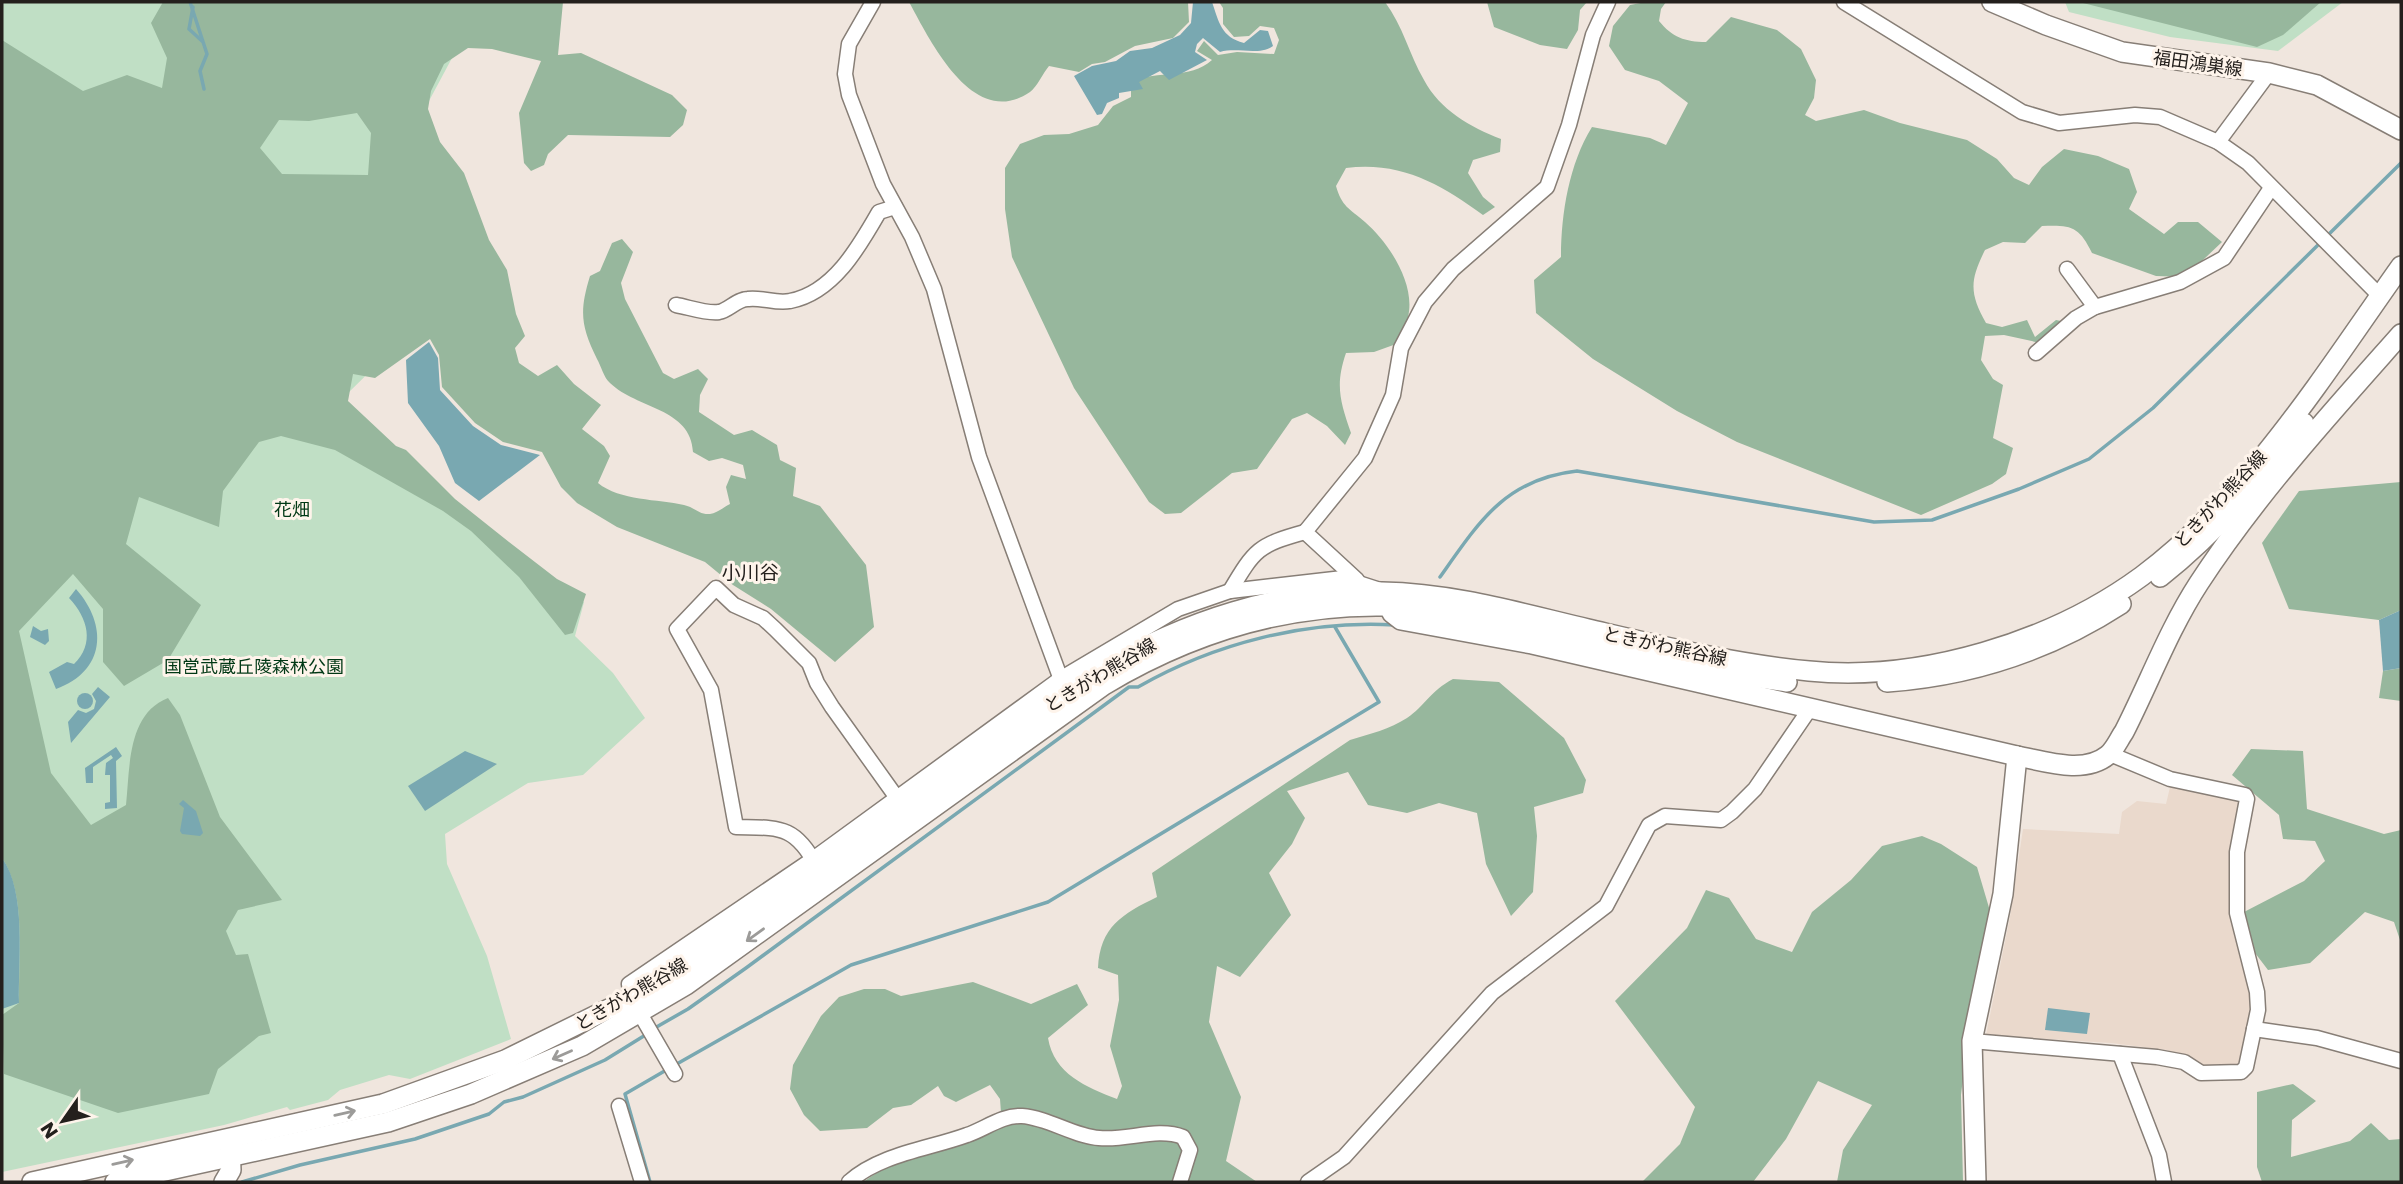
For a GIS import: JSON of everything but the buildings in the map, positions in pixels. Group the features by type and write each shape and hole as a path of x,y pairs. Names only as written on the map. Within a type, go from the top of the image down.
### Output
{"main road":[{"name":"福田鴻巣線","path":"1992,2 2122,52 2269,73 2317,85 2401,130"},
{"name":"ときがわ熊谷線","path":"635,1006 675,971 816,865 1067,692 1228,627 1302,610 1399,600 1509,609 1738,662 1813,671 1903,668 2010,645 2106,599 2171,552 2208,516 2264,453 2401,266"},
{"name":"ときがわ熊谷線","path":"1399,600 1697,667 1810,685 1917,680 1996,663 2041,648 2095,621 2147,587 2186,556 2272,465 2401,289"},
{"path":"1399,600 1401,620 1532,644 2017,756 2062,765 2084,764 2110,754 2197,587 2215,559 2300,452 2401,334"},
{"name":"ときがわ熊谷線","path":"115,1182 383,1104 505,1060 685,985 1067,692"},
{"path":"1976,1182 1972,1041 2003,894 2017,756"},
{"name":"ときがわ熊谷線","path":"32,1182 231,1148"},
{"path":"225,1182 231,1170 231,1148"}],"street":[{"path":"873,2 854,31 845,74 863,137 934,289 979,457 1067,692"},
{"path":"1230,590 1252,555 1269,542 1305,532 1365,458 1392,395 1401,348 1426,302 1453,269 1547,187 1569,125 1593,36 1608,2"},
{"path":"1844,2 2022,112 2059,123 2135,115 2160,117 2218,142 2248,163 2380,296"},
{"path":"2218,142 2269,73"},
{"path":"2036,353 2076,318 2095,307 2179,282 2224,258 2271,188"},
{"path":"676,305 718,312 746,298 780,302 805,296 831,278 858,249 879,212 895,207"},
{"path":"2067,269 2095,307"},
{"path":"1305,532 1358,581"},
{"path":"897,798 832,707 817,683 809,663 763,618 734,605 716,588 677,629 711,690 736,827 782,828 796,838 816,865 897,798 1067,692 1178,609 1230,590 1343,578 1358,581 1399,600"},
{"path":"1308,1182 1344,1157 1492,993 1606,906 1649,825 1665,816 1721,820 1755,789 1809,710"},
{"path":"1972,1041 2184,1062 2201,1073 2241,1072 2246,1067 2258,1010 2257,992 2237,913 2236,852 2247,799 2245,795 2170,779 2110,754"},
{"path":"635,1006 675,1074"},
{"path":"2253,1028 2317,1038 2401,1061"},
{"path":"2120,1054 2160,1155 2165,1182"},
{"path":"619,1106 642,1182"},
{"path":"849,1182 859,1174 901,1155 970,1134 996,1122 1022,1116 1097,1138 1163,1132 1183,1137 1190,1150 1180,1182"}],"shaded area":[{"path":"2171,783 2239,797 2242,802 2231,906 2234,935 2254,994 2239,1066 2208,1067 2167,1050 2111,1043 1986,1035 2010,917 2023,829 2119,834 2122,812 2137,801 2166,804"}],"green space":[{"name":"国営武蔵丘陵森林公園","path":"2,2 482,2 422,114 427,315 340,401 499,542 584,602 575,636 613,673 645,718 583,775 528,783 445,834 447,864 487,956 511,1039 410,1079 389,1075 340,1090 328,1100 290,1110 287,1107 224,1125 2,1172"},
{"path":"163,2 563,2 558,55 581,53 672,95 687,110 683,125 670,137 568,135 548,154 544,165 531,171 524,163 519,113 541,61 492,49 468,48 444,64 431,91 428,109 440,142 464,173 489,240 507,270 516,314 525,336 515,348 519,363 538,376 557,365 574,384 601,405 582,429 604,446 610,456 598,483 617,493 684,505 706,514 730,504 726,487 731,475 746,479 743,465 722,458 709,461 693,452 690,437 683,426 661,411 621,392 608,381 592,347 583,319 586,289 590,276 600,271 612,243 622,239 633,252 621,283 625,299 663,373 674,379 698,369 708,379 700,395 699,412 734,435 752,430 777,445 780,460 796,468 793,496 820,506 866,565 874,627 835,662 771,609 733,585 705,562 617,527 577,503 561,487 542,452 503,442 475,423 442,387 439,355 430,339 375,378 353,374 348,401 396,446 406,450 455,499 557,579 586,594 573,633 565,635 519,577 471,531 443,511 335,450 281,436 259,442 223,491 219,527 139,497 126,544 201,605 168,660 124,686 103,662 103,609 73,574 19,631 51,773 91,825 126,805 130,759 138,729 145,716 168,698 180,715 220,817 282,900 238,910 226,931 236,955 248,954 271,1033 259,1036 218,1069 209,1094 118,1113 4,1074 2,1015 19,1003 20,928 15,890 2,858 2,40 83,91 127,75 162,88 167,58 151,23","holes":["357,113 371,133 368,175 282,174 260,148 279,120 309,121"]},
{"path":"909,2 1188,2 1189,22 1173,38 1135,46 1079,72 1049,66 1030,92 1009,101 990,100 972,91 956,76 941,57"},
{"path":"1219,2 1385,2 1397,21 1424,80 1438,100 1467,123 1501,139 1500,152 1473,160 1468,173 1483,197 1495,207 1483,215 1419,177 1384,168 1346,168 1336,186 1341,199 1383,241 1398,265 1408,291 1407,324 1399,343 1374,352 1346,353 1340,393 1351,433 1345,445 1327,426 1307,413 1292,419 1257,469 1232,473 1181,513 1165,514 1149,502 1074,388 1012,257 1005,209 1005,168 1020,144 1044,135 1069,134 1098,125 1113,106 1131,97 1131,81 1184,73 1203,66 1212,60 1197,51 1204,41 1218,55 1237,52 1274,54 1279,40 1274,28 1260,26 1249,36 1234,37 1223,24 1223,8"},
{"path":"1487,2 1587,2 1580,10 1578,30 1567,49 1540,45 1494,27"},
{"path":"1666,2 1661,9 1659,21 1674,35 1692,41 1706,42 1731,17 1777,30 1801,49 1816,80 1814,98 1805,115 1816,121 1864,110 1900,123 1967,140 1997,159 2014,178 2029,185 2042,167 2064,149 2098,156 2129,169 2137,192 2129,209 2164,234 2178,222 2198,222 2222,242 2185,277 2156,276 2092,253 2078,232 2060,226 2042,226 2025,243 2003,242 1985,250 1974,278 1974,295 1986,323 2002,327 2027,320 2035,337 2056,320 2071,323 2045,344 2004,335 1985,336 1981,360 1993,379 2003,385 1993,438 2013,448 2006,474 1992,484 1921,515 1737,442 1677,411 1593,359 1536,313 1534,280 1561,257 1563,224 1572,173 1592,127 1650,138 1666,145 1688,103 1659,81 1625,70 1609,46 1613,26 1630,5"},
{"path":"2065,2 2343,2 2278,51 2170,37 2069,12"},
{"path":"2079,2 2321,2 2283,35 2257,47"},
{"path":"2401,482 2401,610 2379,620 2289,609 2262,543 2299,491"},
{"path":"2401,668 2401,701 2379,698 2383,671"},
{"path":"1453,679 1499,682 1564,738 1586,780 1583,793 1534,807 1537,836 1533,892 1511,916 1486,864 1477,813 1439,803 1407,813 1368,805 1348,772 1287,791 1305,818 1292,844 1269,873 1291,915 1240,977 1217,966 1209,1022 1241,1097 1226,1161 1257,1182 863,1182 890,1164 1002,1126 1000,1099 990,1085 956,1102 944,1096 938,1086 911,1105 893,1108 867,1128 820,1131 804,1115 790,1089 793,1065 821,1016 839,997 864,989 885,989 901,996 973,982 1031,1004 1077,984 1088,1005 1048,1038 1051,1050 1064,1070 1073,1078 1117,1099 1122,1086 1110,1046 1119,1000 1118,975 1098,968 1100,954 1103,942 1115,923 1133,909 1157,897 1152,873 1350,740 1387,728 1407,718 1439,688"},
{"path":"2251,749 2303,751 2307,809 2384,834 2401,830 2401,943 2394,922 2365,912 2310,963 2268,970 2249,945 2244,912 2304,881 2325,861 2315,841 2283,839 2279,815 2232,775"},
{"path":"1922,836 1941,844 1977,867 1990,911 1973,994 1961,1095 1963,1182 1837,1182 1843,1150 1872,1105 1818,1081 1786,1139 1753,1182 1642,1182 1680,1144 1695,1107 1615,1001 1687,928 1706,890 1729,898 1756,939 1792,952 1812,912 1851,880 1882,846"},
{"path":"2293,1084 2316,1101 2292,1120 2291,1157 2350,1141 2371,1123 2389,1140 2401,1139 2401,1182 2262,1182 2257,1167 2257,1092"}],"water":[{"path":"1193,2 1212,2 1222,28 1230,37 1244,43 1260,30 1268,31 1273,46 1254,51 1220,52 1203,38 1197,44 1195,52 1207,60 1169,80 1160,71 1139,82 1143,89 1119,93 1119,98 1107,103 1102,114 1097,115 1074,76 1092,66 1116,61 1130,51 1152,48 1180,35 1191,23"},
{"path":"429,342 438,358 440,390 473,426 501,445 540,455 479,501 455,483 439,446 408,403 406,360"},
{"path":"76,589 93,617 97,646 85,671 73,681 56,689 49,672 67,662 74,664 81,656 87,640 81,614 69,598"},
{"path":"2401,610 2401,668 2383,671 2379,620"},
{"path":"33,626 41,631 48,629 49,641 45,645 30,637"},
{"path":"98,687 110,697 71,743 68,722 78,710 86,713 94,709 96,701 92,694"},
{"path":"82,693 88,693 93,701 91,707 82,709 77,704 77,698"},
{"path":"116,747 122,756 116,761 117,808 105,809 105,803 110,802 110,775 105,775 106,763 113,758 111,755 93,767 93,783 86,783 85,768"},
{"path":"465,751 497,764 425,811 408,786"},
{"path":"183,800 196,811 203,833 200,836 182,834 180,831 184,808 179,804"},
{"path":"2,858 15,889 20,948 19,1003 2,1009"},
{"path":"2048,1008 2090,1013 2087,1034 2045,1030"}],"waterway":[{"path":"190,2 207,54 200,71 204,89"},
{"path":"193,7 189,29 202,41"},
{"path":"2326,237 2401,163"},
{"path":"1440,577 1468,538 1496,506 1531,483 1577,471 1874,522 1932,520 2019,489 2089,459 2153,408 2321,242"},
{"path":"653,1029 688,1009 746,968 1129,687 1138,687 1198,658 1262,638 1328,626 1395,625"},
{"path":"675,1065 851,965 1048,902 1379,702 1335,627"},
{"path":"242,1182 300,1165 415,1139 489,1114 504,1102 523,1097 605,1060 647,1034"},
{"path":"650,1182 625,1094 668,1069"}],"district":[{"name":"小川谷","path":"750,572"}],"park label":[{"name":"花畑","path":"292,509"}]}
